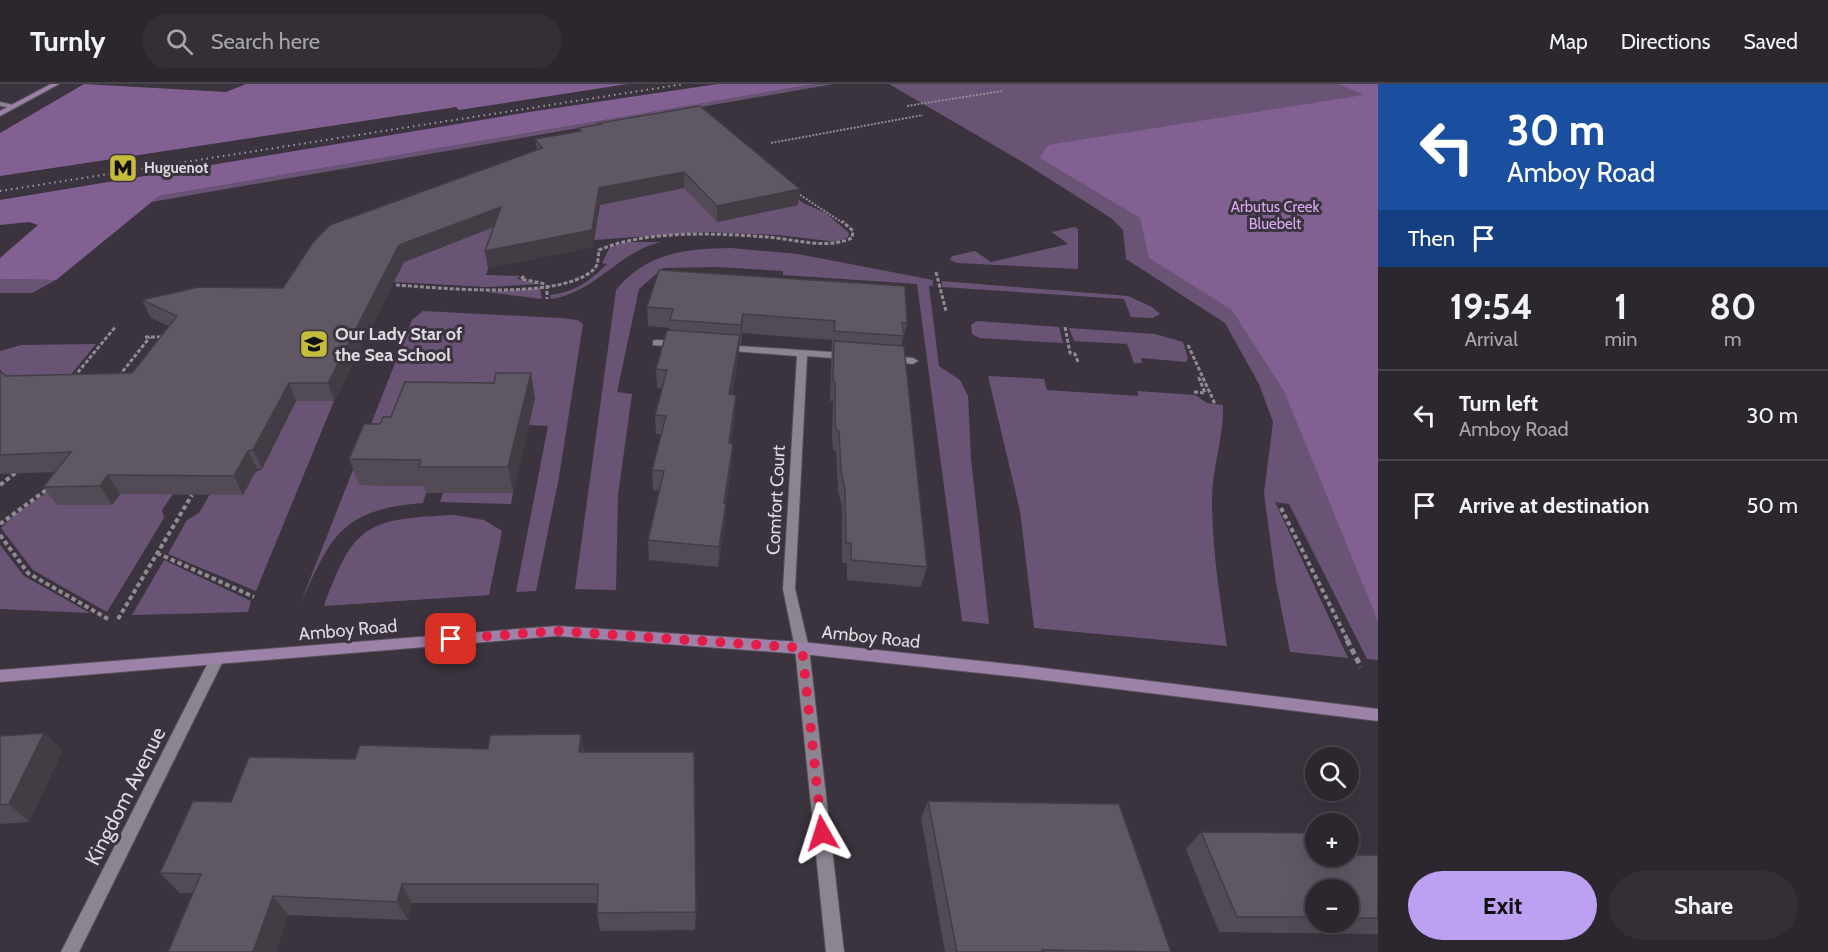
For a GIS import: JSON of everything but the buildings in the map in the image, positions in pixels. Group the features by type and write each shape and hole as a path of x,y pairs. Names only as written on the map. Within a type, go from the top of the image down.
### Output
{"main road":[{"path":"0,114 56,84"},
{"name":"Amboy Road","path":"0,676 557,631 802,648 1019,671 1378,715"}],"street":[{"path":"0,104 15,106"},
{"path":"656,343 690,345"},
{"path":"712,347 857,357"},
{"name":"Comfort Court","path":"802,353 789,589 802,648 835,952"},
{"path":"880,358 913,361"},
{"name":"Kingdom Avenue","path":"70,952 217,659"}],"path":[{"path":"907,106 1002,91"},
{"path":"771,143 923,115"},
{"path":"396,285 490,290 569,284 585,277 597,266 599,250 622,240 731,235 837,245 852,238 853,231 833,214 808,201 790,186"},
{"path":"936,272 946,311"},
{"path":"580,274 585,277"},
{"path":"524,276 521,279 556,286"},
{"path":"547,285 547,299"},
{"path":"72,381 116,326"},
{"path":"1065,327 1070,353 1075,354 1078,362"},
{"path":"144,337 176,338"},
{"path":"118,381 125,366 150,337"},
{"path":"1188,345 1215,404"},
{"path":"1194,392 1205,393 1199,378 1201,375"},
{"path":"0,485 22,465"},
{"path":"0,524 55,483"},
{"path":"118,618 192,495"},
{"path":"1281,508 1361,667"},
{"path":"0,535 28,573 108,619"},
{"path":"157,553 254,597"}],"green space":[{"path":"84,84 226,92 246,84 628,84 459,110 456,107 0,176 0,133"},
{"path":"718,84 815,84 159,196 56,280 0,279 0,258 38,225 29,222 0,225 0,200 529,112"},
{"path":"815,84 834,84 151,202 159,196"},
{"name":"Arbutus Creek Bluebelt","path":"889,84 1378,84 1378,660 1367,659 1289,504 1275,502 1348,658 1290,652 1276,583 1264,493 1273,422 1259,384 1225,323 1126,259 1123,230 1111,218 1026,164"},
{"name":"Arbutus Creek Bluebelt","path":"1339,84 1378,84 1378,621 1284,391 1232,310 1149,258 1140,218 1040,158 1048,145 1364,95"},
{"path":"743,153 803,203 826,213 849,233 848,237 837,242 778,235 706,232 594,240 596,193"},
{"path":"494,227 501,231 489,236 497,242 486,275 520,276 517,279 540,284 487,287 394,282 398,264"},
{"path":"1074,227 1078,229 1078,269 957,263 950,260 952,256 975,251 991,262 1068,244 1052,232"},
{"path":"628,242 661,242 632,254 581,289 551,299 550,295 575,288 594,276 607,264 602,263 610,247"},
{"path":"731,248 798,254 933,280 933,286 929,286 939,366 960,380 968,396 971,458 989,624 962,621 917,284 783,275 783,271 718,267 663,268 639,289 617,392 632,394 618,495 616,590 575,589 616,290 628,277 654,260 683,252"},
{"path":"0,279 56,280 32,293 0,293"},
{"path":"942,281 1128,296 1152,307 1160,314 1152,318 1131,317 1124,299 942,287"},
{"path":"540,288 542,299 487,292"},
{"path":"423,311 561,318 577,320 583,324 559,477 536,591 516,592 548,426 477,422 359,485 428,486 423,503 395,506 373,512 355,520 342,531 320,562 299,607 412,320"},
{"path":"977,321 1059,327 1063,343 979,338 972,334 971,325"},
{"path":"1069,328 1155,334 1183,342 1188,358 1186,362 1141,358 1142,363 1134,363 1127,344 1074,341"},
{"path":"96,344 69,377 0,395 0,351 21,345"},
{"path":"988,376 1044,379 1047,390 1139,396 1137,391 1195,395 1207,403 1223,405 1222,429 1214,476 1212,518 1227,646 1034,628 1020,511"},
{"path":"296,401 334,401 256,591 168,554 187,520 199,513 210,494 262,469"},
{"path":"54,488 112,505 120,494 173,494 162,510 164,518 107,612 33,570 1,528 14,515"},
{"path":"443,493 513,493 511,504 440,502"},
{"path":"455,515 484,520 502,531 489,595 324,606 345,557 356,541 368,530 402,519"},
{"path":"0,545 24,576 90,613 0,609"},
{"path":"164,560 251,601 248,612 132,615"}],"railway":[{"path":"0,191 684,84"}],"place":[{"name":"Huguenot","path":"123,168"},
{"name":"Our Lady Star of the Sea School","path":"314,344"}],"route":[{"path":"451,639 557,631 802,648 822,833"}]}
